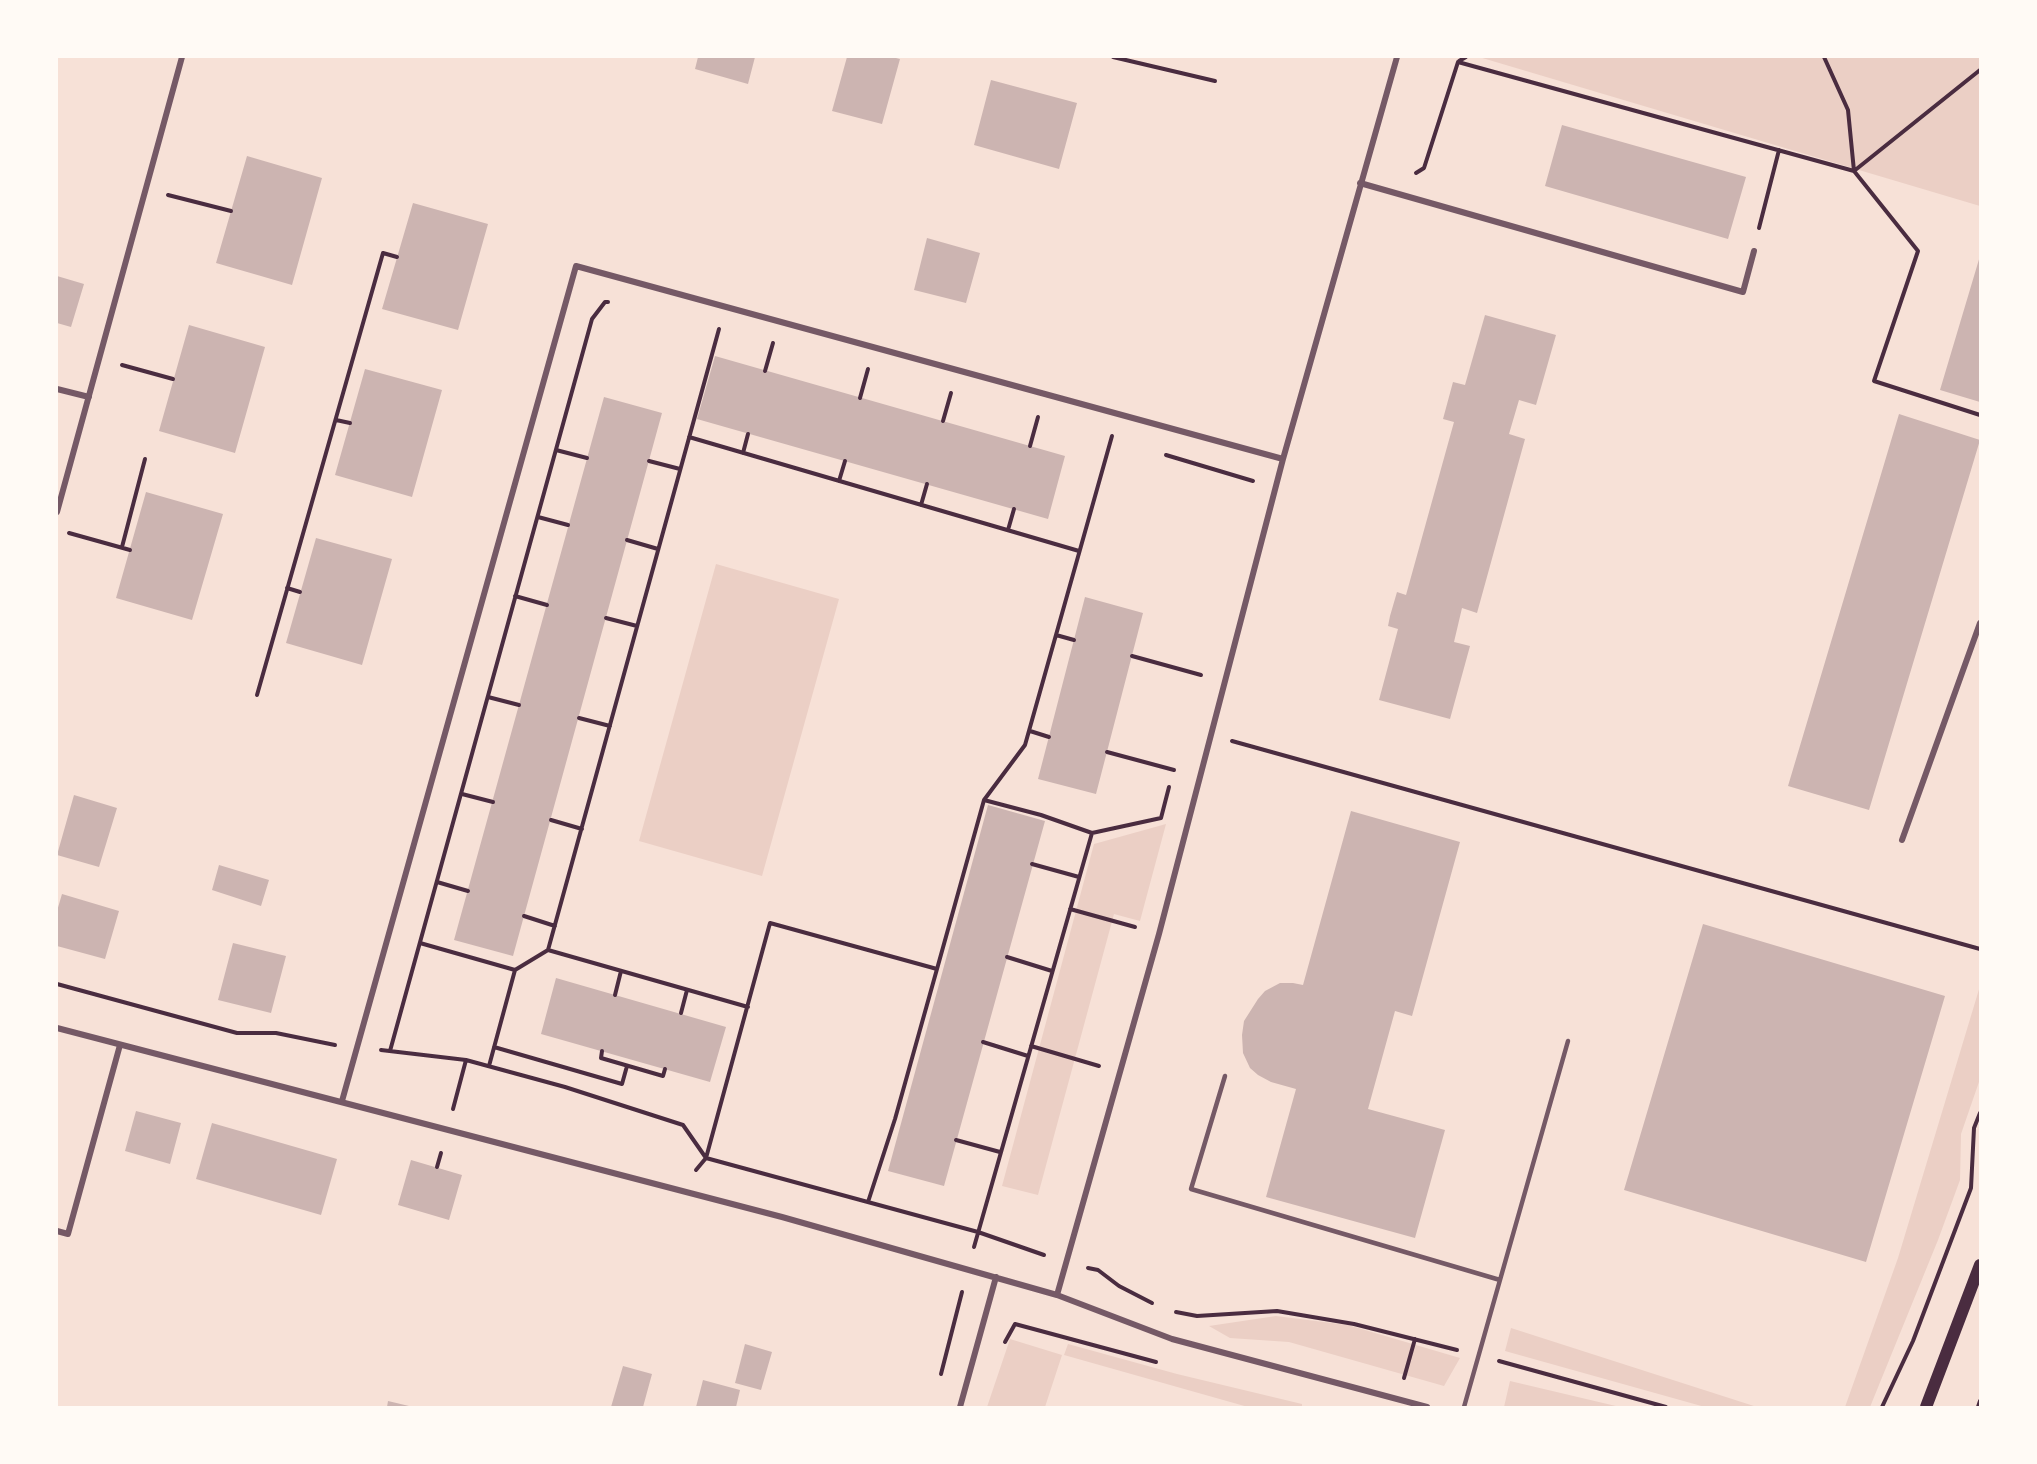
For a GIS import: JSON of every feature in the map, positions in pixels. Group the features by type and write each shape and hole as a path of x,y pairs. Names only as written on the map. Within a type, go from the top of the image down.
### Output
{"main road":[{"path":"1926,1407 1980,1265"}],"street":[{"path":"57,512 182,57"},
{"path":"1058,1295 1159,933 1283,459 1397,57"},
{"path":"1360,183 1743,291 1754,251"},
{"path":"342,1101 576,266 1283,459"},
{"path":"57,389 89,397"},
{"path":"1902,840 1980,623"},
{"path":"57,1028 782,1217 1058,1295 1172,1339 1427,1407"},
{"path":"57,1231 68,1234 120,1045"},
{"path":"960,1407 996,1277"}],"lane":[{"path":"1464,1407 1568,1041"},
{"path":"1225,1076 1191,1189 1500,1280"}],"path":[{"path":"1113,57 1215,81"},
{"path":"1386,190 1424,168 1458,62 1466,57"},
{"path":"1824,57 1848,110 1854,171 1918,251 1874,381 1980,415"},
{"path":"1458,62 1854,171"},
{"path":"1854,171 1980,70"},
{"path":"1754,251 1779,150"},
{"path":"146,190 231,211"},
{"path":"257,695 383,253 397,257"},
{"path":"390,1052 592,319 606,302 615,302"},
{"path":"489,1066 515,970 548,950 720,327 709,325"},
{"path":"762,339 773,343"},
{"path":"99,359 173,379"},
{"path":"868,1202 898,1120 938,969 973,850 984,800 1025,745 1030,731 1118,415"},
{"path":"1030,446 1038,417 1048,420"},
{"path":"336,420 350,423"},
{"path":"743,453 748,434"},
{"path":"1101,436 1112,439"},
{"path":"688,437 1079,551"},
{"path":"556,450 587,458"},
{"path":"1155,452 1256,481"},
{"path":"122,547 145,459"},
{"path":"649,460 680,469"},
{"path":"839,481 845,461"},
{"path":"921,505 927,484"},
{"path":"1008,530 1014,509"},
{"path":"538,517 568,525"},
{"path":"68,532 130,550"},
{"path":"627,540 658,549"},
{"path":"287,588 300,592"},
{"path":"515,597 547,605"},
{"path":"606,618 637,626"},
{"path":"1056,634 1074,640"},
{"path":"1132,656 1201,675"},
{"path":"488,697 519,705"},
{"path":"579,718 610,726"},
{"path":"1030,731 1050,737"},
{"path":"1230,740 1980,949"},
{"path":"1107,752 1174,772 1177,759"},
{"path":"984,800 1041,815 1092,833 1161,818 1170,786"},
{"path":"462,794 493,802"},
{"path":"550,820 582,829"},
{"path":"938,1384 1000,1152 1092,833"},
{"path":"1032,864 1079,877"},
{"path":"437,882 468,891"},
{"path":"1070,909 1159,933"},
{"path":"524,916 555,926"},
{"path":"706,1158 770,923 938,969"},
{"path":"420,944 515,970"},
{"path":"548,950 748,1007"},
{"path":"1007,957 1052,971"},
{"path":"615,995 621,971"},
{"path":"57,984 237,1033 276,1033 356,1049 466,1060 565,1087 683,1125 706,1158 978,1232 1067,1263 1098,1270 1119,1286 1161,1307"},
{"path":"681,1013 687,990"},
{"path":"983,1042 1028,1056"},
{"path":"1031,1046 1120,1072"},
{"path":"494,1047 622,1084 627,1066"},
{"path":"602,1051 601,1058 627,1066 663,1076 665,1069"},
{"path":"1882,1407 1913,1341 1971,1188 1974,1128 1980,1113"},
{"path":"956,1140 1000,1152"},
{"path":"1171,1310 1197,1316 1277,1311"},
{"path":"980,1335 1005,1342 1015,1324 1158,1362"},
{"path":"1978,1407 1980,1401"}],"shaded area":[{"path":"1479,57 1980,57 1980,206"},
{"path":"716,564 839,599 762,876 639,841"},
{"path":"1166,824 1140,921 1114,914 1038,1195 1002,1186 1094,844"},
{"path":"1980,986 1980,1079 1961,1134 1960,1180 1870,1407 1845,1407 1898,1258"},
{"path":"1276,1316 1348,1325 1460,1358 1444,1386 1289,1342 1230,1338 1209,1326"},
{"path":"1511,1328 1757,1407 1705,1407 1505,1351"},
{"path":"1010,1339 1062,1355 1045,1407 987,1407"},
{"path":"1068,1344 1177,1374 1302,1404 1302,1407 1248,1407 1064,1355"},
{"path":"1510,1381 1620,1407 1504,1407"}],"building":[{"path":"698,57 755,57 748,84 695,69"},
{"path":"847,57 900,59 882,124 832,111"},
{"path":"991,80 1077,103 1059,169 974,145"},
{"path":"1562,125 1746,177 1728,239 1545,186"},
{"path":"247,156 322,178 292,285 216,263"},
{"path":"413,203 488,224 458,330 382,309"},
{"path":"927,238 980,253 966,303 914,290"},
{"path":"1980,256 1980,402 1940,390"},
{"path":"57,276 84,284 71,327 57,323"},
{"path":"1485,315 1556,335 1536,405 1519,400 1509,434 1525,439 1477,613 1462,608 1454,642 1470,646 1450,719 1379,700 1398,629 1388,626 1390,616 1397,592 1406,595 1454,422 1443,419 1453,382 1465,385"},
{"path":"189,325 265,347 235,453 159,431"},
{"path":"715,356 1065,456 1048,519 697,419"},
{"path":"365,369 442,390 412,497 335,475"},
{"path":"604,397 662,413 513,956 454,940"},
{"path":"1899,414 1980,440 1869,810 1788,786"},
{"path":"146,492 223,514 192,620 116,598"},
{"path":"316,538 392,559 362,665 286,643"},
{"path":"1085,597 1143,613 1096,794 1038,779"},
{"path":"74,795 117,808 99,867 57,855"},
{"path":"988,805 1045,821 944,1186 888,1171"},
{"path":"1351,811 1460,842 1412,1016 1395,1011 1368,1109 1445,1130 1415,1238 1266,1197 1296,1089 1271,1082 1258,1075 1250,1068 1243,1053 1244,1021 1265,991 1280,983 1303,985"},
{"path":"219,865 269,880 261,906 212,890"},
{"path":"62,894 119,911 105,959 57,946 57,911"},
{"path":"1703,924 1945,996 1866,1262 1624,1190"},
{"path":"233,943 286,956 271,1013 218,1000"},
{"path":"556,978 726,1027 710,1082 541,1034"},
{"path":"136,1111 181,1123 170,1164 125,1151"},
{"path":"212,1123 337,1159 321,1215 196,1179"},
{"path":"411,1160 462,1175 449,1220 398,1205"},
{"path":"745,1344 772,1352 761,1390 735,1383"},
{"path":"623,1366 652,1374 643,1407 611,1407"},
{"path":"703,1380 740,1390 736,1407 696,1407"},
{"path":"388,1401 409,1406 409,1407 387,1407"}]}
